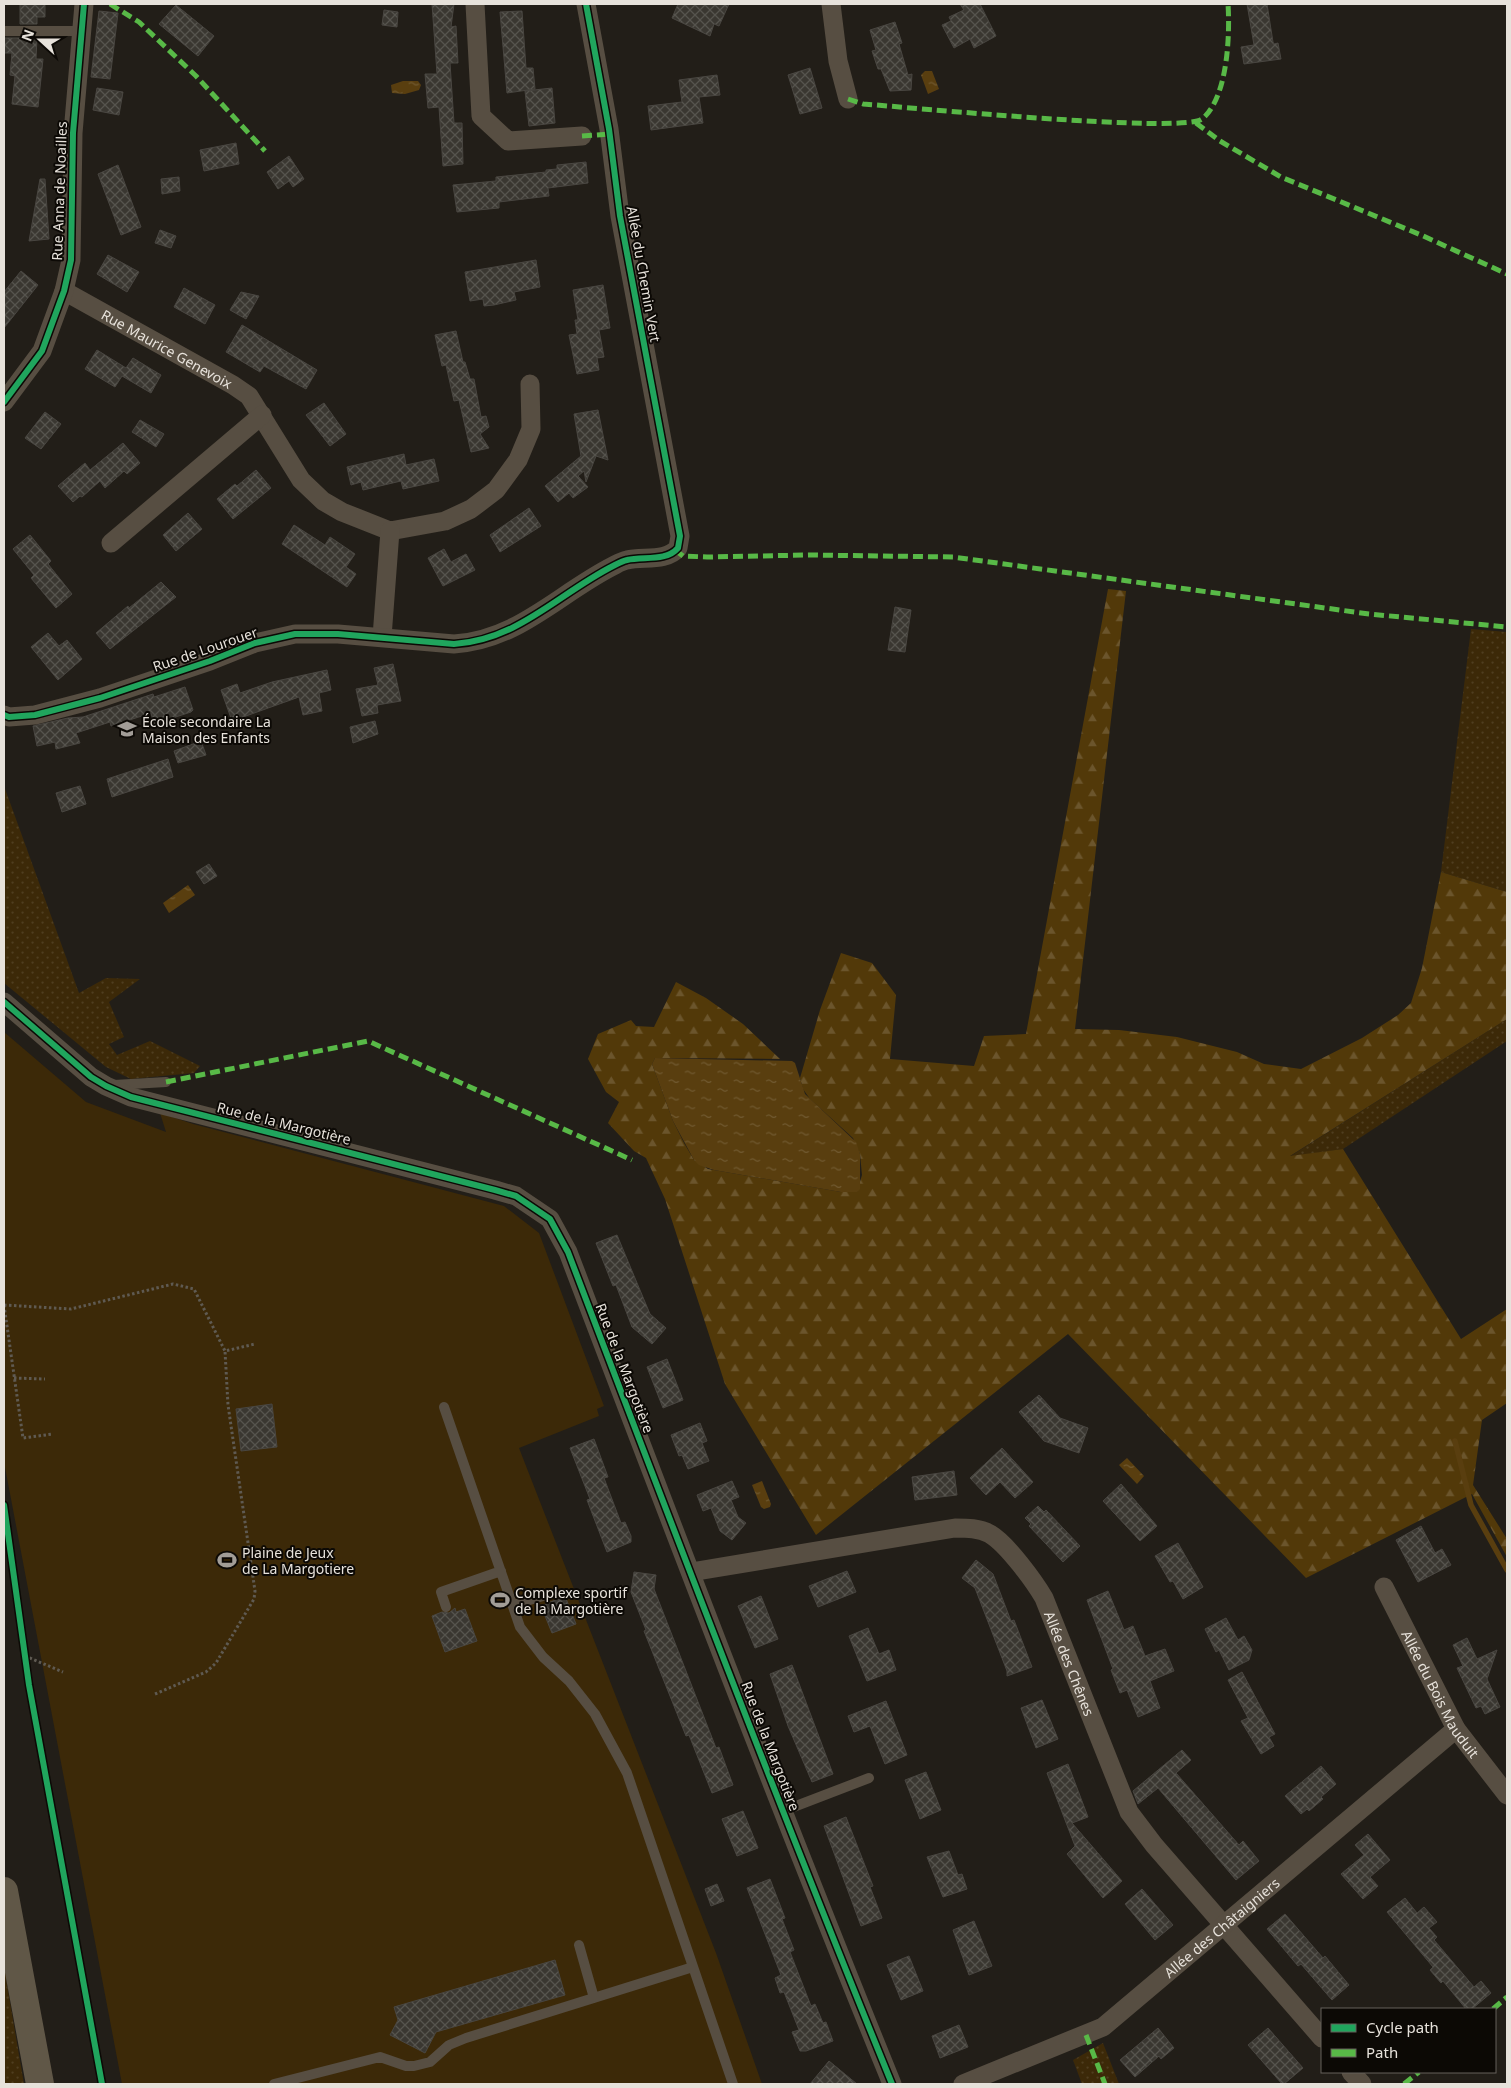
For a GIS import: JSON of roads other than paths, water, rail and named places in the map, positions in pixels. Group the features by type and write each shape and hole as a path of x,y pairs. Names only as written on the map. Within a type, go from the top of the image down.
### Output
{"main road":[{"path":"4,1891 40,2084"}],"street":[{"name":"Rue Anna de Noailles","path":"6,396 42,351 64,291 71,260 73,133 84,4"},
{"path":"475,4 481,116 508,141 582,136"},
{"name":"Allée du Chemin Vert","path":"586,4 609,129 620,216 680,536 678,548"},
{"path":"831,4 838,61 848,99"},
{"name":"Rue Maurice Genevoix","path":"64,291 233,385 249,396 301,480 323,501 342,512 390,531"},
{"path":"382,638 390,531 445,520 471,510 496,490 518,460 531,429 530,384"},
{"path":"110,542 262,415"},
{"name":"Rue de Lourouer","path":"4,715 9,717 34,715 100,698 210,661 255,643 296,634 338,634 412,642 467,644 495,637 516,628 591,577 626,560 669,554 678,548"},
{"name":"Rue de la Margotière","path":"4,1002 91,1077 131,1097 516,1196 550,1219 568,1252 784,1811 892,2084"},
{"name":"Allée des Chênes","path":"691,1572 955,1528 975,1528 991,1534 1036,1584 1044,1598 1129,1812 1154,1845 1321,2037"},
{"name":"Allée du Bois Mauduit","path":"1384,1587 1456,1729 1507,1795"},
{"name":"Allée des Châtaigniers","path":"963,2084 1103,2027 1456,1729"},
{"path":"1352,2073 1362,2084"}],"lane":[{"path":"4,31 82,31"},
{"path":"106,1086 166,1082"},
{"path":"444,1407 520,1627 544,1656 569,1681 595,1714 627,1773 733,2084"},
{"path":"446,1607 441,1592 501,1572"},
{"path":"513,1605 543,1596"},
{"path":"784,1811 868,1778"},
{"path":"579,1944 594,1998"},
{"path":"274,2084 380,2058 406,2066 430,2062 441,2050 466,2038 693,1967"}],"water":[{"path":"925,71 932,71 939,89 928,94 921,75"},
{"path":"403,81 418,81 421,85 419,90 405,94 392,93 391,85"},
{"path":"188,885 195,895 169,913 163,903"},
{"path":"655,1058 792,1061 795,1063 805,1094 856,1142 860,1154 860,1189 857,1192 841,1192 714,1170 699,1165 694,1160 673,1121 652,1064"},
{"path":"1127,1458 1144,1476 1137,1484 1119,1465"},
{"path":"762,1481 771,1504 770,1507 764,1509 761,1507 752,1485"}],"waterway":[{"path":"1455,1441 1471,1505 1507,1570"}],"place":[{"name":"École secondaire La Maison des Enfants","path":"127,729"},
{"name":"Plaine de Jeux de La Margotiere","path":"227,1560"},
{"name":"Complexe sportif de la Margotière","path":"500,1600"}]}
